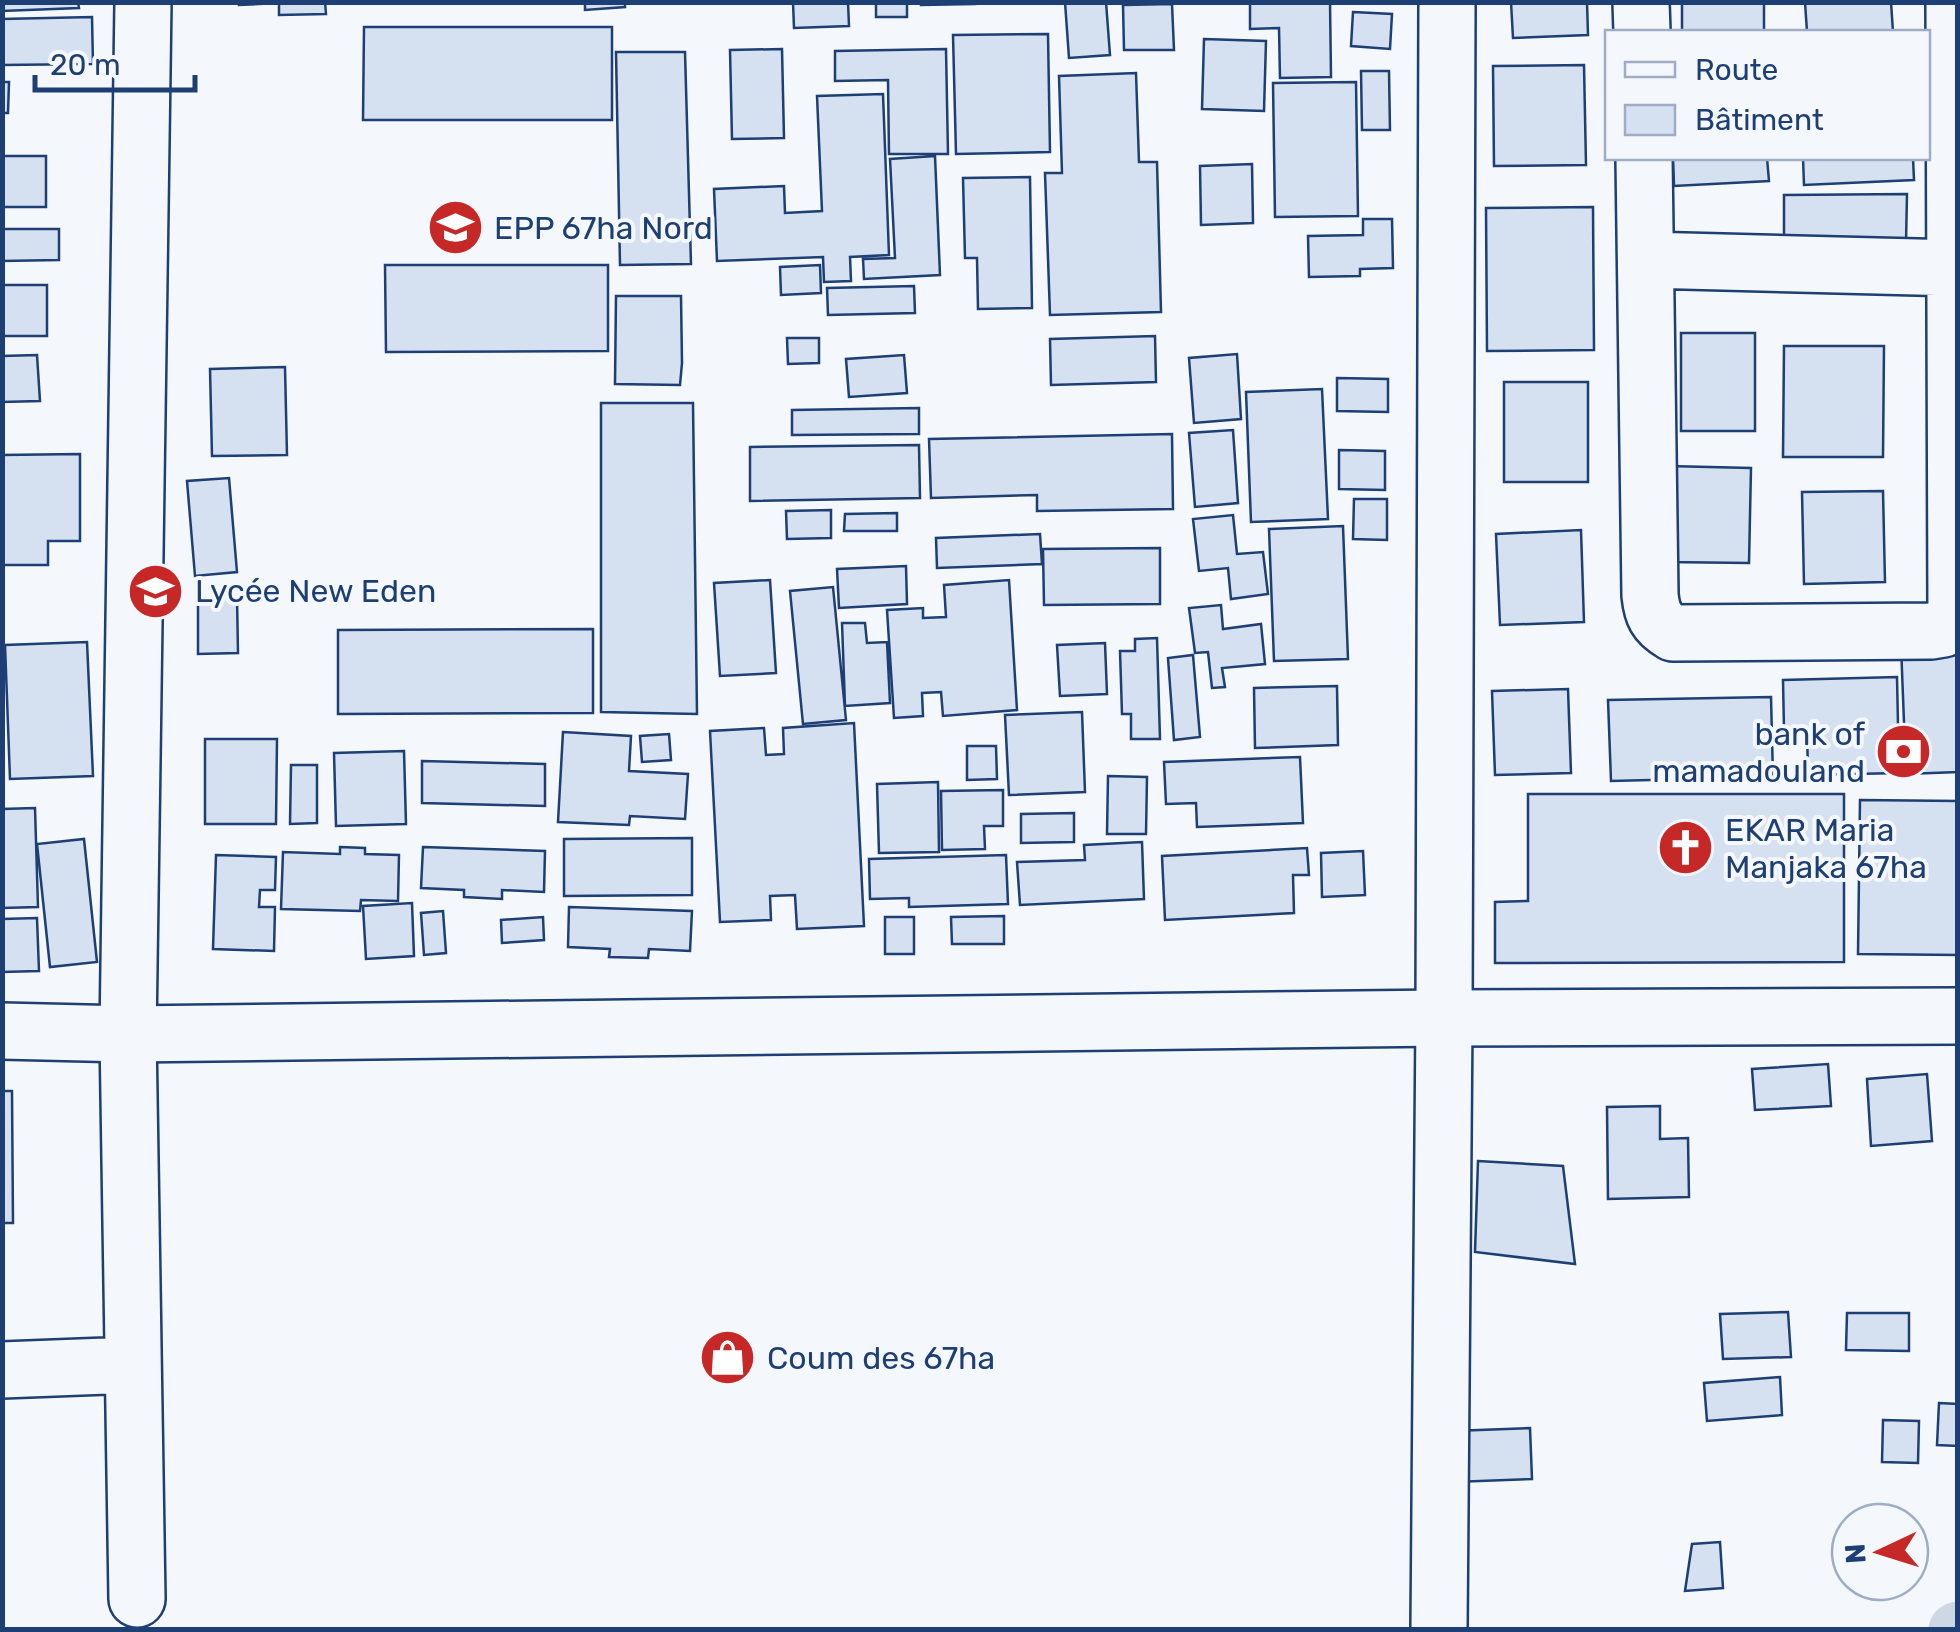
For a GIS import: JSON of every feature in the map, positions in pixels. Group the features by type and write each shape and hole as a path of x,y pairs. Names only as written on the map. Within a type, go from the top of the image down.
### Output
{"street":[{"path":"137,1599 128,1034 143,2"},
{"path":"1439,1618 1447,2"},
{"path":"1641,2 1642,30"},
{"path":"1644,160 1650,596 1656,621 1673,634 1943,629 1956,615 1954,2"},
{"path":"1646,260 1957,268"},
{"path":"2,1031 128,1034 1444,1018 1958,1016"},
{"path":"2,1370 133,1365"}],"building":[{"path":"2,2 78,2 79,8 2,11"},
{"path":"239,2 325,2 326,14 279,15 279,3"},
{"path":"585,2 625,2 625,7 585,10"},
{"path":"793,2 848,2 849,26 794,28"},
{"path":"876,2 907,2 907,17 876,17"},
{"path":"975,2 975,4 921,5"},
{"path":"1065,2 1106,2 1110,55 1069,58"},
{"path":"1250,2 1330,2 1331,77 1280,78 1279,28 1250,29"},
{"path":"1511,2 1587,2 1588,35 1513,38"},
{"path":"1682,2 1764,2 1764,30 1682,30"},
{"path":"1805,2 1891,2 1893,30 1807,30"},
{"path":"1172,4 1174,50 1124,50 1123,5"},
{"path":"1353,12 1392,14 1390,49 1351,46"},
{"path":"92,17 93,64 2,65 2,19"},
{"path":"364,27 612,27 612,120 363,120"},
{"path":"1048,34 1050,152 956,154 953,35"},
{"path":"1204,39 1266,41 1264,111 1202,109"},
{"path":"782,49 784,138 732,139 730,50"},
{"path":"946,49 948,154 889,154 888,80 835,81 835,51"},
{"path":"616,52 685,52 691,264 620,265"},
{"path":"1584,65 1586,165 1494,166 1493,66"},
{"path":"1361,71 1389,71 1390,130 1362,130"},
{"path":"1136,73 1139,162 1157,162 1161,312 1050,315 1045,173 1062,173 1059,76"},
{"path":"2,82 9,82 8,113 2,113"},
{"path":"1356,82 1358,216 1275,217 1273,83"},
{"path":"883,94 889,255 850,257 851,281 824,282 823,257 717,261 714,189 784,186 785,213 822,211 817,96"},
{"path":"2,156 46,156 46,207 2,207"},
{"path":"935,156 940,275 864,279 863,259 895,258 890,159"},
{"path":"1673,160 1767,160 1769,181 1674,186"},
{"path":"1803,160 1913,160 1914,180 1804,185"},
{"path":"1252,164 1253,223 1201,225 1200,166"},
{"path":"1030,177 1032,308 978,309 977,258 965,258 963,178"},
{"path":"1907,194 1906,242 1784,242 1784,195"},
{"path":"1593,207 1594,350 1487,351 1486,208"},
{"path":"1363,219 1392,219 1393,268 1360,269 1360,276 1309,277 1308,236 1363,235"},
{"path":"2,229 59,229 59,260 2,261"},
{"path":"385,265 608,265 608,351 386,352"},
{"path":"820,265 821,293 781,295 780,267"},
{"path":"2,285 47,285 47,336 2,336"},
{"path":"914,286 915,313 828,315 827,288"},
{"path":"616,296 681,296 680,385 615,384"},
{"path":"1681,333 1755,333 1755,431 1681,431"},
{"path":"1155,336 1156,382 1051,385 1050,339"},
{"path":"787,338 819,338 819,363 788,364"},
{"path":"1784,346 1884,346 1883,457 1783,457"},
{"path":"1237,354 1241,419 1194,423 1189,358"},
{"path":"37,355 40,401 2,402 2,356"},
{"path":"904,355 907,393 849,397 846,359"},
{"path":"285,367 287,455 212,456 210,369"},
{"path":"1337,378 1388,379 1388,412 1337,411"},
{"path":"1504,382 1588,382 1588,482 1504,482"},
{"path":"1322,389 1328,519 1251,522 1246,392"},
{"path":"601,403 693,403 697,714 601,712"},
{"path":"919,408 919,434 792,435 792,410"},
{"path":"1233,430 1238,503 1195,507 1189,433"},
{"path":"1172,434 1173,509 1037,511 1037,495 931,498 929,439"},
{"path":"919,445 920,498 750,501 750,447"},
{"path":"1339,450 1385,451 1385,490 1339,489"},
{"path":"80,454 80,541 48,541 48,565 2,565 2,455"},
{"path":"1667,466 1751,468 1749,563 1665,562"},
{"path":"229,478 237,572 195,576 187,481"},
{"path":"1883,491 1885,582 1804,584 1802,492"},
{"path":"1354,499 1387,499 1387,540 1353,539"},
{"path":"831,510 831,538 787,539 786,511"},
{"path":"897,513 897,531 844,531 845,514"},
{"path":"1233,515 1237,554 1263,552 1268,594 1231,599 1228,568 1199,571 1193,519"},
{"path":"1343,526 1348,659 1274,661 1269,529"},
{"path":"1581,530 1584,622 1500,625 1496,534"},
{"path":"1040,534 1042,564 937,568 936,538"},
{"path":"1160,548 1160,604 1044,605 1043,549"},
{"path":"906,566 907,604 839,608 837,569"},
{"path":"770,580 776,673 720,676 714,583"},
{"path":"1009,580 1017,710 943,716 941,692 922,693 923,716 894,718 887,610 923,608 923,618 946,617 944,585"},
{"path":"833,587 846,720 803,724 790,591"},
{"path":"237,597 238,653 198,654 198,598"},
{"path":"1221,605 1223,629 1261,624 1265,664 1222,668 1225,687 1212,688 1208,652 1195,653 1189,608"},
{"path":"842,623 865,623 867,643 887,642 890,703 845,706"},
{"path":"593,629 593,713 338,714 338,630"},
{"path":"1157,638 1160,739 1131,739 1131,714 1122,714 1120,651 1135,651 1135,639"},
{"path":"87,642 93,776 10,779 5,645"},
{"path":"1105,643 1107,694 1060,696 1057,645"},
{"path":"1958,643 1958,772 1906,774 1901,645"},
{"path":"1193,655 1200,737 1174,740 1168,658"},
{"path":"1897,677 1899,773 1808,775 1807,730 1784,730 1783,680"},
{"path":"1337,686 1338,745 1255,748 1254,688"},
{"path":"1568,689 1571,773 1495,775 1492,691"},
{"path":"1771,697 1773,777 1611,781 1608,700"},
{"path":"1082,712 1085,792 1009,795 1005,715"},
{"path":"854,723 864,926 797,929 795,895 770,896 771,920 720,922 710,731 764,728 766,755 784,754 783,728"},
{"path":"563,732 631,736 629,771 688,774 685,819 630,816 629,825 558,822"},
{"path":"669,734 671,760 642,762 640,736"},
{"path":"205,739 277,739 276,824 205,824"},
{"path":"967,746 996,746 997,779 967,780"},
{"path":"404,751 406,824 336,826 334,753"},
{"path":"1300,757 1303,823 1197,827 1196,803 1166,804 1164,762"},
{"path":"422,761 545,764 545,806 422,803"},
{"path":"291,765 317,765 317,823 290,824"},
{"path":"1108,776 1147,777 1146,834 1107,834"},
{"path":"938,782 939,852 879,853 877,784"},
{"path":"1003,790 1003,826 984,826 985,849 942,850 941,791"},
{"name":"EKAR Maria Manjaka 67ha","path":"1528,794 1844,794 1844,962 1495,963 1495,902 1528,901"},
{"path":"1860,800 1958,801 1958,955 1858,954"},
{"path":"35,808 38,907 2,908 2,809"},
{"path":"1074,813 1074,842 1021,843 1021,814"},
{"path":"692,838 692,895 564,896 564,839"},
{"path":"84,839 97,962 50,967 37,844"},
{"path":"1142,842 1144,899 1020,905 1017,862 1085,860 1084,845"},
{"path":"340,847 365,848 365,854 399,855 398,901 361,900 360,911 281,909 283,852 340,854"},
{"path":"423,847 545,851 544,892 502,890 502,899 464,897 464,890 421,888"},
{"path":"1307,848 1309,875 1293,875 1294,913 1165,920 1162,856"},
{"path":"1363,851 1365,895 1322,897 1321,853"},
{"path":"216,855 276,857 275,890 260,890 259,907 275,907 274,951 213,949"},
{"path":"1006,855 1008,904 909,907 909,898 870,899 869,859"},
{"path":"412,903 414,956 366,959 363,906"},
{"path":"569,907 692,911 690,951 649,949 648,958 609,957 610,949 568,947"},
{"path":"443,911 446,953 424,955 421,913"},
{"path":"1004,916 1004,944 952,944 951,917"},
{"path":"543,917 544,940 502,943 501,920"},
{"path":"885,917 914,917 914,954 885,954"},
{"path":"37,918 39,971 2,972 2,919"},
{"path":"1828,1064 1831,1106 1755,1110 1752,1069"},
{"path":"1927,1074 1932,1141 1871,1146 1867,1079"},
{"path":"2,1091 12,1091 13,1223 2,1223"},
{"path":"1660,1106 1660,1139 1688,1138 1689,1197 1608,1199 1607,1107"},
{"path":"1478,1161 1563,1166 1575,1264 1475,1252"},
{"path":"1788,1312 1791,1357 1723,1359 1720,1314"},
{"path":"1847,1313 1909,1313 1909,1351 1846,1350"},
{"path":"1780,1377 1782,1415 1707,1421 1704,1383"},
{"path":"1939,1403 1958,1404 1958,1446 1937,1445"},
{"path":"1883,1420 1919,1421 1918,1463 1882,1462"},
{"path":"1530,1428 1532,1479 1454,1482 1453,1431"},
{"path":"1720,1542 1723,1588 1685,1591 1692,1544"}],"place":[{"name":"EPP 67ha Nord","path":"455,228"},
{"name":"Lycée New Eden","path":"156,591"},
{"name":"bank of mamadouland","path":"1904,752"},
{"name":"EKAR Maria Manjaka 67ha","path":"1686,848"},
{"name":"Coum des 67ha","path":"728,1358"}]}
